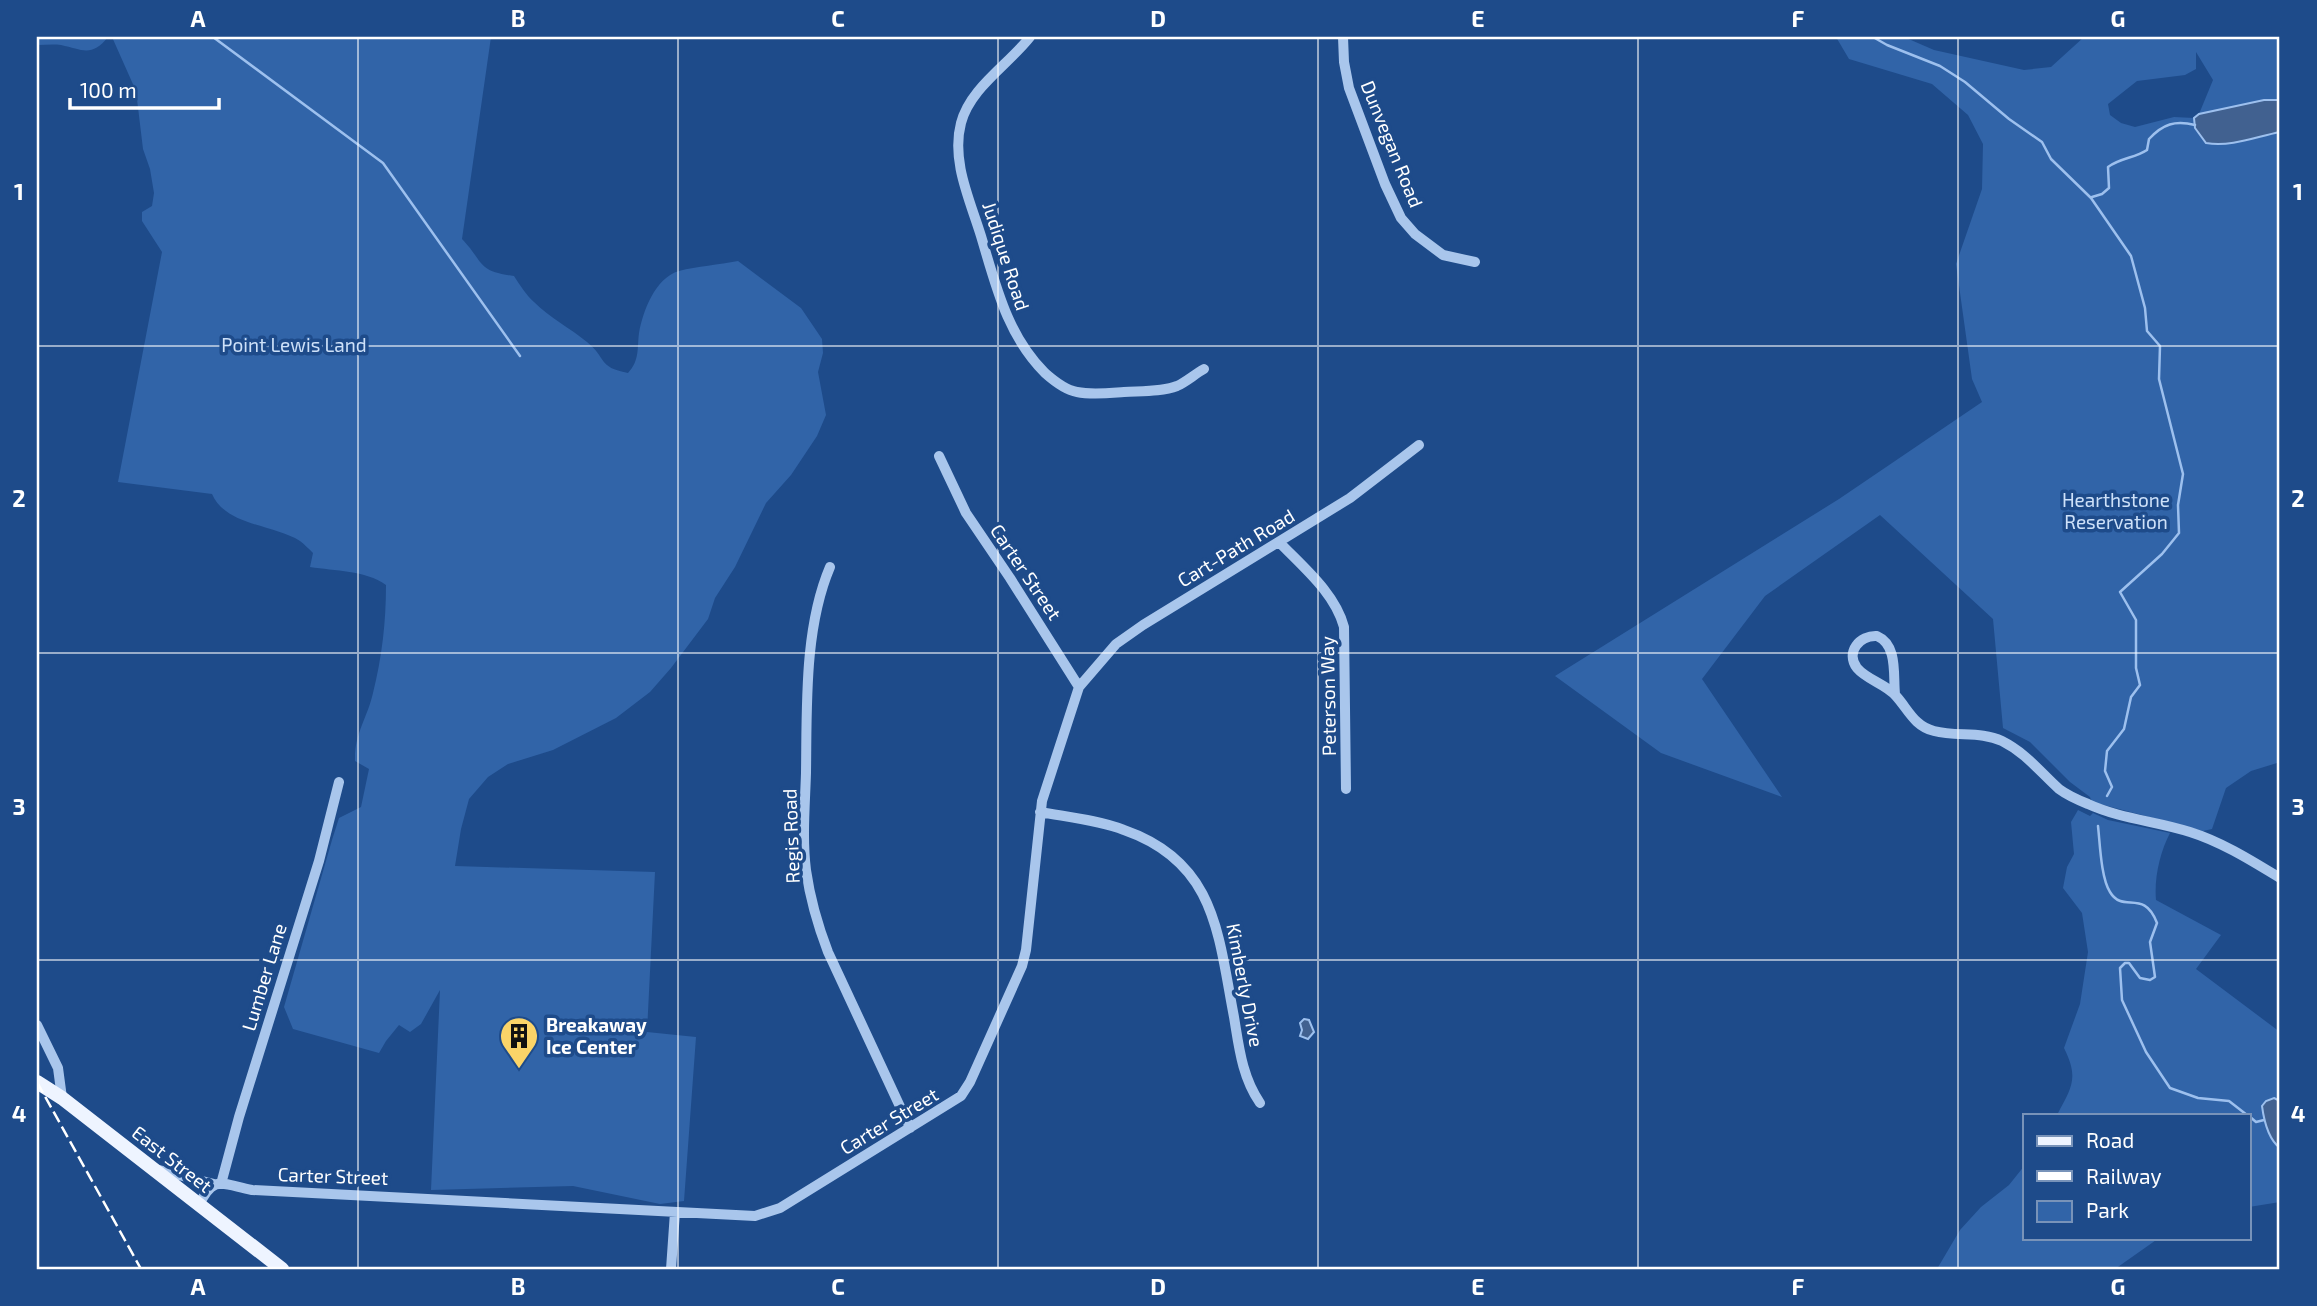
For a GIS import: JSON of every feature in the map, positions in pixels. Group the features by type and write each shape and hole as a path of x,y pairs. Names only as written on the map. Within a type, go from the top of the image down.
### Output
{"main road":[{"name":"East Street","path":"37,1082 62,1098 282,1269"}],"street":[{"name":"Judique Road","path":"1030,37 971,100 961,122 957,150 961,174 1001,306 1018,340 1050,377 1063,387 1076,392 1100,394 1169,388 1181,384 1204,369"},
{"name":"Dunvegan Road","path":"1343,37 1349,88 1385,184 1401,218 1415,234 1443,255 1475,262"},
{"name":"Cart-Path Road","path":"1079,687 1116,644 1350,498 1419,444"},
{"name":"Carter Street","path":"151,1167 252,1190 755,1216 772,1212 953,1103 964,1092 1022,966 1026,950 1040,811 1079,687 966,513 939,456"},
{"name":"Peterson Way","path":"1279,542 1332,599 1342,620 1345,650 1346,789"},
{"name":"Regis Road","path":"830,567 821,589 811,649 806,870 818,926 828,953 910,1128"},
{"path":"1895,694 1888,645 1877,636 1862,639 1854,650 1855,665 1895,694 1913,719 1929,730 1998,739 2026,755 2060,789 2087,803 2106,812 2174,827 2212,839 2280,878"},
{"name":"Lumber Lane","path":"218,1184 318,861 339,782"},
{"name":"Kimberly Drive","path":"1040,811 1124,829 1172,855 1192,875 1200,886 1217,927 1244,1073 1261,1103"},
{"path":"37,1025 58,1068 62,1098"},
{"path":"199,1205 208,1187 218,1184"},
{"path":"671,1269 675,1212"}],"green space":[{"path":"37,37 108,37 92,50 81,50 61,45 37,45"},
{"name":"Point Lewis Land","path":"112,37 491,37 462,239 482,265 514,276 531,299 587,342 607,365 618,371 628,373 632,368 636,359 641,324 657,288 671,275 693,268 738,261 801,308 822,339 823,353 818,372 826,415 817,436 791,475 766,503 735,567 715,598 708,619 650,692 616,718 553,750 508,764 488,777 469,799 455,866 655,872 647,1032 696,1037 684,1201 660,1204 573,1186 431,1190 440,990 421,1024 410,1032 399,1025 379,1053 293,1029 284,1007 332,840 339,818 361,807 369,769 355,761 355,751 379,666 386,585 369,576 310,567 313,553 300,541 239,518 219,505 212,494 118,482 162,252 142,221 142,212 152,206 154,193 143,149 136,91"},
{"name":"Hearthstone Reservation","path":"1836,37 1904,37 1934,50 2024,70 2051,67 2084,37 2280,37 2280,764 2251,771 2226,788 2212,829 2203,831 2092,802 2090,797 2070,782 2030,742 2003,728 1993,619 1880,515 1765,596 1702,679 1782,797 1661,753 1555,676 1839,499 1982,402 1972,379 1956,264 1982,189 1983,144 1968,115 1932,84 1849,59","holes":["2196,52 2213,80 2199,114 2194,118 2174,117 2135,127 2121,123 2110,115 2108,104 2137,81 2185,75 2196,69"]},
{"path":"2078,810 2090,816 2093,813 2108,820 2170,833 2158,865 2156,900 2221,935 2196,969 2280,1032 2280,1202 2250,1207 2250,1114 2058,1114 2072,1082 2069,1058 2064,1048 2080,1004 2088,952 2082,913 2063,888 2067,867 2074,854 2071,822"},
{"path":"2023,1168 2023,1240 2156,1240 2115,1269 1937,1269 1960,1230 1981,1207 2009,1185"}],"shaded area":[{"path":"2264,100 2280,100 2280,132 2234,143 2216,144 2206,143 2195,128 2194,118 2199,114"},
{"path":"1304,1019 1309,1020 1314,1032 1308,1039 1300,1036 1300,1023"},
{"path":"2274,1098 2280,1101 2280,1148 2265,1124 2262,1106"}],"waterway":[{"path":"213,37 383,163 520,356"},
{"path":"1873,37 1940,66 1965,82 2009,119 2042,142 2051,159 2091,198 2131,256 2145,308 2147,331 2160,346 2159,379 2183,474 2178,505 2179,533 2162,554 2120,592 2136,620 2136,668 2140,685 2131,697 2124,729 2107,751 2105,771 2112,787 2107,796"},
{"path":"2092,197 2109,188 2108,167 2147,150 2149,139 2159,130 2175,123 2195,125"},
{"path":"2098,826 2103,870 2110,892 2121,901 2146,906 2157,923 2150,942 2155,977 2150,980 2140,978 2129,963 2120,968 2122,1000 2146,1052 2170,1088 2198,1098 2229,1101 2246,1114"},
{"path":"2250,1117 2256,1122 2264,1120"}],"railway":[{"path":"37,1082 141,1269"}],"place":[{"name":"Breakaway Ice Center","path":"519,1070"}]}
